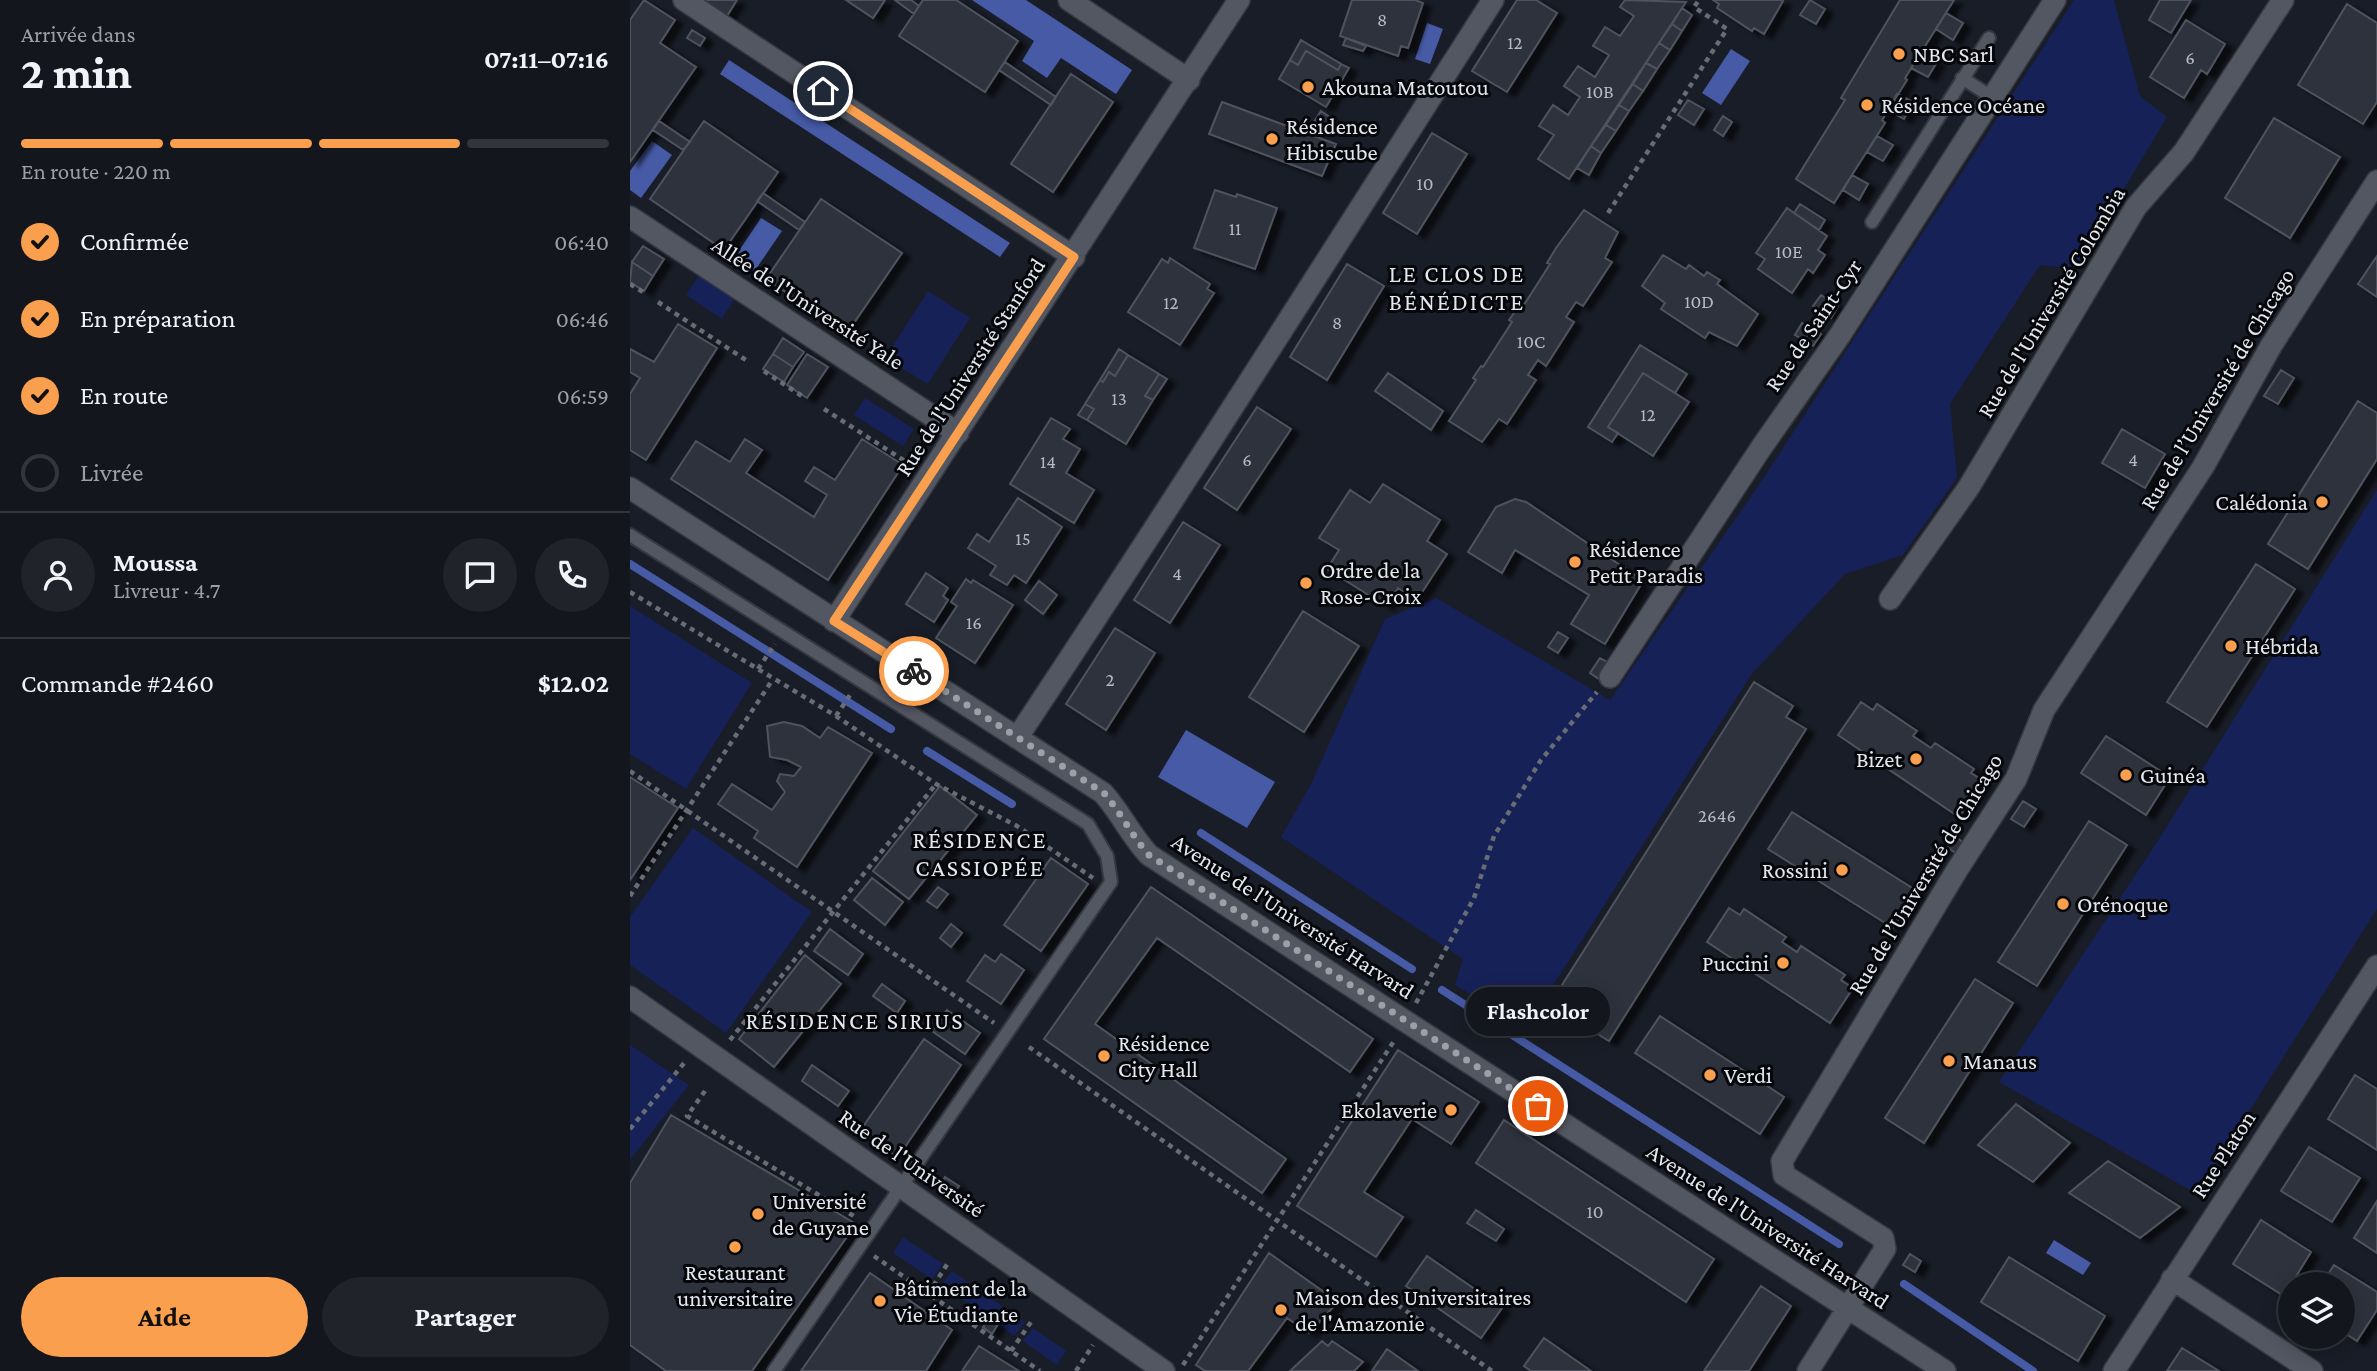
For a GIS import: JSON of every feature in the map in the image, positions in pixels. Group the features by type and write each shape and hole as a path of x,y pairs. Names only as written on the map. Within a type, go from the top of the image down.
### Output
{"street":[{"path":"684,0 1074,257"},
{"path":"1069,0 1189,79"},
{"name":"Rue de l'Université Stanford","path":"834,621 1074,257 1239,0"},
{"path":"1017,738 1108,595 1178,497 1493,0"},
{"name":"Rue de Saint-Cyr","path":"1610,677 1761,448 1840,335 2055,0"},
{"name":"Rue de l'Université Colombia","path":"1890,599 1969,487 2136,207 2184,152 2283,0"},
{"name":"Rue de l’Université de Chicago","path":"1808,1371 1885,1248 1883,1238 1784,1175 1782,1161 1957,870 2016,779 2044,710 2203,467 2271,346 2377,181"},
{"name":"Allée de l'Université Yale","path":"630,217 958,433"},
{"name":"Avenue de l'Université Harvard","path":"630,488 1104,793 1118,810 1133,837 1149,855 1406,1019 1945,1371"},
{"name":"Rue Platon","path":"2114,1371 2377,966"},
{"name":"Rue de l'Université","path":"630,997 902,1188 1174,1368"},
{"path":"2172,1279 2312,1371"}],"lane":[{"path":"1872,222 1989,38"},
{"path":"1962,78 1992,97"},
{"path":"630,534 1088,824 1107,856 1111,882 774,1371"}],"path":[{"path":"1608,214 1727,29 1695,7 1699,0"},
{"path":"630,284 643,292"},
{"path":"658,302 746,360"},
{"path":"764,372 805,398"},
{"path":"824,409 915,467"},
{"path":"630,592 836,716 936,784 1017,826 1097,880"},
{"path":"758,669 777,641"},
{"path":"1418,999 1474,898 1494,836 1541,760 1610,677"},
{"path":"630,896 773,679"},
{"path":"836,716 854,689"},
{"path":"630,771 995,1023"},
{"path":"716,1057 936,784"},
{"path":"1174,1368 1277,1222 1406,1019"},
{"path":"630,1129 697,1045"},
{"path":"1029,1046 1492,1371"},
{"path":"705,1091 687,1116 863,1222"},
{"path":"874,1256 1040,1371"},
{"path":"928,1294 948,1263"},
{"path":"1011,1351 1031,1322"},
{"path":"1076,1371 1097,1339"}],"shaded area":[{"path":"2074,0 2114,0 2140,96 2167,117 2076,269 2040,265 1950,404 1957,478 1903,555 1845,574 1751,675 1526,1028 1455,985 1463,959 1281,837 1311,784 1385,619 1436,598 1610,700 1759,485"},
{"path":"699,275 735,298 722,319 686,295"},
{"path":"928,291 970,318 928,384 885,358"},
{"path":"865,398 914,429 903,446 854,415"},
{"path":"2377,490 2377,909 2197,1194 1999,1082 2159,839"},
{"path":"630,606 752,683 686,789 630,754"},
{"path":"693,828 812,912 726,1033 630,965 630,917"},
{"path":"630,1045 689,1085 630,1160"},
{"path":"903,1237 943,1264 932,1279 893,1253"},
{"path":"952,1271 1025,1322 1014,1336 941,1285"},
{"path":"1033,1328 1066,1351 1057,1365 1023,1341"}],"water":[{"path":"972,0 1026,0 1132,70 1116,94 1061,58 1047,78 1022,61 1034,41"},
{"path":"1427,23 1443,29 1430,64 1415,59"},
{"path":"1731,49 1750,61 1721,105 1702,93"},
{"path":"729,60 1010,243 1000,257 720,74"},
{"path":"652,141 672,155 641,198 630,190 630,171"},
{"path":"761,218 782,231 754,272 734,258"},
{"path":"1186,730 1275,782 1247,828 1158,777"},
{"path":"2054,1240 2091,1263 2083,1275 2046,1253"}],"building":[{"path":"644,0 675,20 660,43 696,67 630,162 630,20"},
{"path":"695,0 737,0 725,19"},
{"path":"846,0 885,0 873,18"},
{"path":"895,0 911,0 919,6 914,14"},
{"path":"923,0 956,0 1018,41 985,92 899,36"},
{"path":"1352,0 1415,0 1423,3 1408,48 1401,46 1398,56 1340,36"},
{"path":"1517,0 1536,0 1557,13 1507,92 1472,71"},
{"path":"1625,0 1686,2 1569,179 1538,159 1554,135 1539,126 1553,105 1568,115 1580,97 1564,86 1578,66 1595,77 1609,55 1593,46 1605,27 1620,36 1634,16 1620,7"},
{"path":"1713,0 1783,1 1764,34 1754,28 1752,31 1717,8 1719,4"},
{"path":"1810,0 1825,9 1816,24 1800,15"},
{"name":"Résidence Océane","path":"1900,0 1954,0 1905,78 1907,80 1882,120 1885,123 1834,203 1796,179 1845,100 1841,98"},
{"path":"2160,0 2191,0 2171,33 2149,20"},
{"path":"2347,4 2377,23 2377,102 2363,124 2298,85"},
{"path":"1682,8 1692,15 1682,31 1672,24"},
{"path":"1946,13 1963,23 1953,40 1936,29"},
{"path":"2186,20 2225,44 2207,74 2201,70 2184,98 2150,77"},
{"path":"1672,24 1682,31 1670,50 1659,43"},
{"path":"692,30 705,38 700,46 687,38"},
{"path":"1346,38 1366,46 1363,51 1343,45"},
{"path":"1301,40 1341,64 1338,70 1306,51 1298,65 1290,60"},
{"path":"1659,43 1670,50 1657,69 1646,63"},
{"path":"1306,51 1338,70 1341,64 1349,68 1326,107 1279,79 1290,60 1298,65"},
{"path":"1920,52 1937,62 1928,77 1911,68"},
{"path":"1005,62 1056,97 1051,105 999,70"},
{"path":"1646,63 1657,69 1643,91 1633,84"},
{"path":"1071,74 1113,102 1053,192 1011,164"},
{"path":"1633,84 1643,91 1629,111 1619,105"},
{"path":"1897,94 1913,102 1904,119 1888,110"},
{"path":"1688,100 1704,109 1694,125 1678,115"},
{"name":"Résidence Hibiscube","path":"1222,102 1336,144 1322,176 1209,134"},
{"path":"1619,105 1629,111 1616,131 1606,125"},
{"path":"1321,111 1334,120 1328,131 1314,122"},
{"path":"1723,116 1732,122 1723,136 1714,130"},
{"path":"2274,118 2340,157 2290,238 2225,198"},
{"path":"659,121 690,142 683,150 653,130"},
{"path":"704,121 778,172 724,250 650,199"},
{"path":"1606,125 1616,131 1601,153 1591,146"},
{"path":"1432,133 1467,154 1417,234 1383,213"},
{"path":"1877,136 1893,145 1883,161 1867,152"},
{"path":"1591,146 1601,153 1589,175 1577,168"},
{"path":"1852,175 1868,184 1859,200 1843,190"},
{"path":"1215,190 1236,197 1237,194 1277,208 1255,269 1194,248"},
{"path":"763,193 805,222 799,230 757,201"},
{"path":"821,199 902,253 847,333 766,279"},
{"path":"1800,204 1825,220 1819,230 1794,213"},
{"path":"1787,208 1827,236 1818,250 1825,255 1813,273 1808,269 1792,293 1758,269 1765,259 1756,253"},
{"path":"1584,210 1618,232 1605,258 1612,262 1583,306 1576,302 1566,317 1574,322 1546,366 1538,360 1528,375 1536,380 1507,424 1499,419 1482,442 1449,421 1476,380 1473,378 1512,322 1509,320 1519,306 1522,308 1550,264 1547,263 1556,248"},
{"path":"643,246 664,259 653,276 632,262"},
{"path":"1663,255 1686,269 1689,265 1704,276 1707,272 1720,280 1717,284 1758,314 1737,346 1709,332 1705,338 1661,309 1665,303 1642,286"},
{"path":"2377,256 2377,297 2358,284"},
{"path":"1170,258 1210,284 1207,289 1214,293 1180,345 1128,312 1162,259 1168,263"},
{"path":"632,262 653,276 644,291 630,282"},
{"path":"1347,264 1384,286 1327,380 1290,357"},
{"path":"1821,295 1838,306 1831,318 1813,306"},
{"path":"1802,323 1821,334 1813,346 1795,335"},
{"path":"678,324 717,348 646,460 630,450 630,394 640,378 630,372 630,349 654,362"},
{"path":"783,338 804,352 793,367 773,354"},
{"path":"1640,345 1687,374 1675,393 1643,373 1608,427 1618,433 1612,442 1588,427"},
{"path":"1119,349 1128,355 1115,376 1109,372 1103,382 1100,380"},
{"path":"773,354 793,367 784,382 763,369"},
{"path":"807,354 828,367 807,398 787,385"},
{"path":"1128,355 1159,374 1145,396 1153,400 1126,444 1087,420 1094,409 1085,404 1100,380 1103,382 1109,372 1115,376"},
{"path":"2281,370 2294,378 2278,404 2264,396"},
{"path":"1388,373 1443,411 1431,430 1375,391"},
{"path":"1643,373 1689,402 1653,456 1608,427"},
{"path":"1159,374 1167,379 1153,400 1145,396"},
{"name":"Calédonia","path":"2358,401 2377,413 2377,459 2308,569 2268,544"},
{"path":"1085,404 1094,409 1087,420 1078,415"},
{"path":"1257,407 1291,429 1237,510 1204,488"},
{"path":"1051,418 1070,429 1063,439 1080,449 1066,473 1094,490 1074,523 1010,484"},
{"path":"2122,429 2165,454 2145,488 2102,463"},
{"path":"745,439 762,450 746,473 814,517 827,495 805,481 814,467 835,480 862,439 903,465 828,580 671,479 696,441 730,462"},
{"path":"1383,484 1440,520 1427,541 1447,554 1417,600 1398,588 1386,606 1327,569 1339,550 1319,538 1350,490 1370,503"},
{"path":"1018,498 1062,527 1026,583 1014,575 1007,585 990,575 996,566 968,548 977,534 989,542"},
{"name":"Résidence Petit Paradis","path":"1515,499 1526,502 1638,577 1640,586 1605,644 1571,624 1589,595 1515,550 1502,573 1468,552 1496,507"},
{"path":"1183,522 1220,545 1170,623 1134,600"},
{"name":"Hébrida","path":"2256,564 2295,589 2207,727 2167,702"},
{"path":"926,573 948,588 943,596 948,600 934,622 906,604"},
{"path":"966,579 971,583 973,580 1013,605 975,663 936,638 957,606 951,602"},
{"path":"1039,581 1057,595 1043,614 1025,600"},
{"path":"1303,611 1359,646 1304,732 1249,697"},
{"path":"1115,628 1155,653 1106,730 1066,704"},
{"path":"1558,632 1568,638 1558,653 1548,647"},
{"path":"1600,658 1609,663 1599,679 1590,673"},
{"path":"1754,682 1793,706 1786,717 1806,729 1609,1041 1550,1004"},
{"name":"Bizet","path":"1861,702 1873,710 1877,704 1917,731 1913,736 1931,748 1935,743 1974,769 1971,773 1984,781 1959,817 1838,735"},
{"path":"784,722 802,726 820,738 828,727 872,753 797,867 754,838 758,831 718,804 732,784 772,810 785,792 777,781 780,774 794,776 801,767 787,760 770,757 767,726"},
{"name":"Guinéa","path":"2106,736 2170,777 2146,815 2081,773"},
{"path":"630,777 678,808 630,880"},
{"path":"940,786 977,815 909,899 873,871"},
{"path":"2023,801 2036,809 2024,827 2011,819"},
{"name":"Rossini","path":"1792,812 1917,891 1893,928 1768,849"},
{"name":"Orénoque","path":"2089,821 2127,845 2037,986 1998,962"},
{"path":"1954,836 1967,845 1960,856 1947,847"},
{"path":"1051,858 1088,884 1041,951 1004,925"},
{"path":"872,878 903,902 885,925 854,900"},
{"path":"938,887 948,894 937,908 927,901"},
{"name":"Résidence City Hall","path":"1151,887 1373,1039 1350,1072 1157,938 1095,1024 1286,1159 1262,1193 1044,1039"},
{"name":"Puccini","path":"1729,908 1740,915 1744,909 1786,937 1782,942 1797,952 1801,946 1845,975 1841,980 1853,988 1830,1023 1707,942"},
{"path":"951,924 962,933 951,947 940,938"},
{"path":"830,929 863,954 848,975 814,951"},
{"path":"1001,954 1024,970 1001,1004 967,981 985,955 995,962"},
{"path":"805,955 841,984 774,1067 739,1039"},
{"name":"Manaus","path":"1975,979 2013,1003 1924,1143 1885,1118"},
{"path":"882,984 905,1001 897,1013 873,996"},
{"path":"947,1010 980,1033 965,1054 932,1031"},
{"name":"Verdi","path":"1660,1016 1784,1097 1760,1134 1635,1053"},
{"path":"924,1039 961,1065 898,1157 860,1131"},
{"path":"1398,1050 1479,1102 1451,1144 1412,1119 1364,1192 1403,1217 1376,1257 1297,1206"},
{"path":"812,1065 849,1091 838,1106 802,1081"},
{"path":"2355,1075 2377,1089 2377,1150 2328,1119"},
{"path":"2016,1104 2070,1143 2033,1182 1978,1145"},
{"name":"Restaurant universitaire","path":"671,1115 856,1224 752,1371 666,1371 630,1345 630,1183"},
{"path":"1504,1120 1714,1259 1686,1302 1476,1163"},
{"path":"2309,1147 2360,1178 2332,1222 2281,1191"},
{"path":"2108,1161 2180,1207 2140,1238 2069,1193"},
{"path":"945,1177 959,1186 953,1195 940,1186"},
{"path":"2377,1201 2377,1253 2354,1238"},
{"path":"1476,1210 1504,1229 1496,1241 1467,1223"},
{"path":"2261,1220 2311,1252 2299,1272 2278,1272 2278,1292 2233,1264"},
{"name":"Maison des Universitaires de l'Amazonie","path":"1269,1253 1338,1302 1309,1333 1287,1318 1248,1371 1205,1371 1196,1365"},
{"path":"1910,1254 1921,1261 1915,1272 1903,1265"},
{"path":"1427,1256 1502,1308 1481,1338 1406,1286"},
{"path":"2009,1257 2105,1316 2078,1361 1981,1302"},
{"path":"2334,1265 2345,1272 2330,1272"},
{"name":"Bâtiment de la Vie Étudiante","path":"870,1273 952,1330 926,1371 801,1371"},
{"path":"2355,1278 2377,1292 2377,1310 2357,1341"},
{"path":"1761,1286 1791,1306 1749,1371 1704,1371"},
{"path":"990,1318 998,1324 992,1334 983,1327"},
{"path":"1544,1338 1591,1371 1531,1371 1524,1366"},
{"path":"1322,1341 1328,1346 1332,1341 1363,1362 1354,1371 1290,1371"},
{"path":"979,1346 1019,1371 962,1371"},
{"path":"2182,1348 2219,1371 2167,1371"},
{"path":"1387,1349 1418,1371 1372,1371"}],"waterway":[{"path":"630,564 891,729"},
{"path":"927,751 1012,804"},
{"path":"1201,833 1412,969"},
{"path":"1442,990 1839,1244"},
{"path":"1904,1284 2033,1371"}],"way so far":[{"path":"914,671 1104,793 1118,810 1133,837 1149,855 1538,1106"}],"place":[{"name":"NBC Sarl","path":"1899,54"},
{"name":"Akouna Matoutou","path":"1308,87"},
{"name":"Résidence Océane","path":"1867,105"},
{"name":"Résidence Hibiscube","path":"1272,139"},
{"name":"Calédonia","path":"2322,502"},
{"name":"Résidence Petit Paradis","path":"1575,562"},
{"name":"Ordre de la Rose-Croix","path":"1306,583"},
{"name":"Hébrida","path":"2231,646"},
{"name":"Bizet","path":"1916,759"},
{"name":"Guinéa","path":"2126,775"},
{"name":"Rossini","path":"1842,870"},
{"name":"Orénoque","path":"2063,904"},
{"name":"Puccini","path":"1783,963"},
{"name":"Résidence City Hall","path":"1104,1056"},
{"name":"Manaus","path":"1949,1061"},
{"name":"Verdi","path":"1710,1075"},
{"name":"Flashcolor","path":"1538,1106"},
{"name":"Ekolaverie","path":"1451,1110"},
{"name":"Université de Guyane","path":"758,1214"},
{"name":"Restaurant universitaire","path":"735,1247"},
{"name":"Bâtiment de la Vie Étudiante","path":"880,1301"},
{"name":"Maison des Universitaires de l'Amazonie","path":"1281,1310"}],"district":[{"name":"LE CLOS DE BÉNÉDICTE","path":"1457,288"},
{"name":"RÉSIDENCE CASSIOPÉE","path":"980,854"},
{"name":"RÉSIDENCE SIRIUS","path":"855,1021"}],"route":[{"path":"823,91 1074,257 834,621 914,671"}]}
